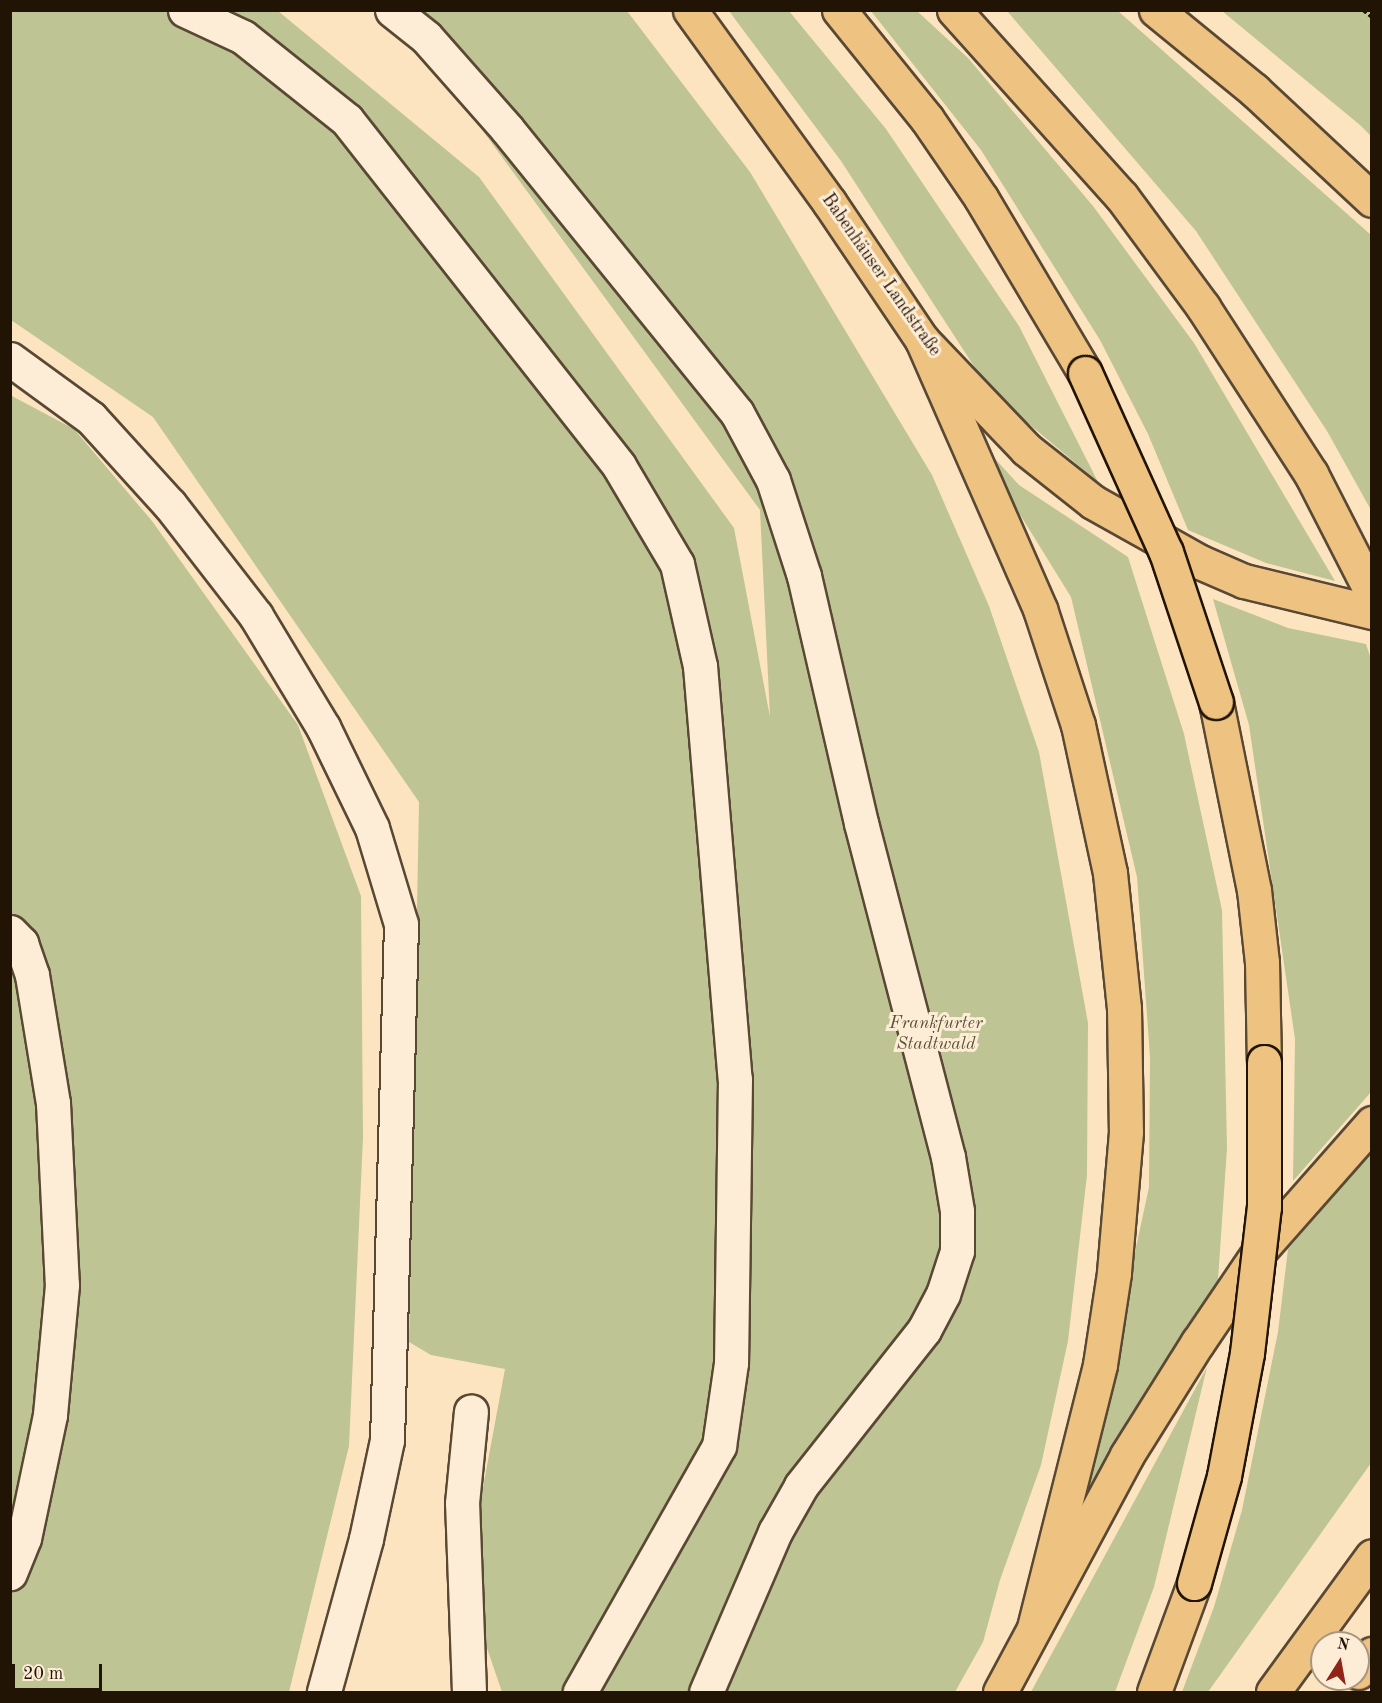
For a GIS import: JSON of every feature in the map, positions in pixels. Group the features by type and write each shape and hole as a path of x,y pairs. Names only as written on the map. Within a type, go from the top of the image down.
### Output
{"highway":[{"name":"Babenhäuser Landstraße","path":"690,10 829,202 922,340 1026,448 1093,502 1157,540 1244,581 1371,612"},
{"path":"839,10 927,119 974,188 1038,288 1085,373 1166,552 1216,702 1254,890 1262,962 1264,1207 1247,1353 1224,1476 1194,1583 1154,1692"},
{"path":"954,10 1122,197 1203,307 1311,474 1371,593"},
{"path":"1156,10 1254,90 1371,200"},
{"path":"922,340 1040,609 1078,725 1110,873 1124,1008 1126,1132 1114,1273 1100,1365 1034,1627"},
{"path":"1000,1692 1127,1455 1198,1342 1261,1249 1371,1123"},
{"path":"1273,1692 1371,1556"}],"lane":[{"path":"184,10 243,37 347,120 619,466 677,564 700,666 735,1079 731,1363 719,1446 580,1692"},
{"path":"392,10 426,37 507,129 730,404 773,480 804,576 861,823 948,1157 957,1211 957,1251 943,1294 924,1330 801,1486 775,1532 706,1692"},
{"path":"10,359 91,418 170,505 256,616 323,727 372,828 401,924 387,1440 366,1539 324,1692"},
{"path":"10,932 21,943 32,975 53,1103 62,1285 50,1415 24,1538 10,1573"},
{"path":"469,1692 462,1503 471,1411"}],"path":[{"path":"1363,10 1371,17"}],"green space":[{"name":"Frankfurter Stadtwald","path":"10,11 278,11 479,177 734,528 770,717 760,510 407,27 386,11 627,11 750,172 932,475 989,606 1039,752 1088,1023 1087,1175 1068,1341 1041,1465 1000,1580 983,1642 955,1692 502,1692 465,1584 505,1369 431,1355 409,1342 419,802 153,417 11,320"},
{"path":"729,11 789,11 886,129 1019,326 1098,482 990,391 841,161"},
{"path":"871,11 917,11 968,58 1093,206 1194,343 1335,581 1266,563 1188,530 1148,434 1100,340 981,150"},
{"path":"1007,11 1118,11 1371,235 1371,510 1327,431 1196,231"},
{"path":"1222,11 1371,11 1371,136 1360,125"},
{"path":"10,395 74,429 152,521 298,725 361,896 363,1137 349,1446 289,1692 11,1692"},
{"path":"987,450 1019,485 1128,557 1184,734 1222,910 1227,1148 1218,1280 1145,1392 1079,1513 1149,1187 1150,1057 1137,877 1071,597 982,453"},
{"path":"1213,599 1288,628 1366,644 1371,659 1371,1092 1293,1181 1295,1039 1249,725"},
{"path":"1371,1153 1371,1463 1208,1692 1182,1692 1214,1607 1242,1510 1278,1332 1288,1249"},
{"path":"1207,1367 1154,1587 1115,1692 1031,1692"}]}
